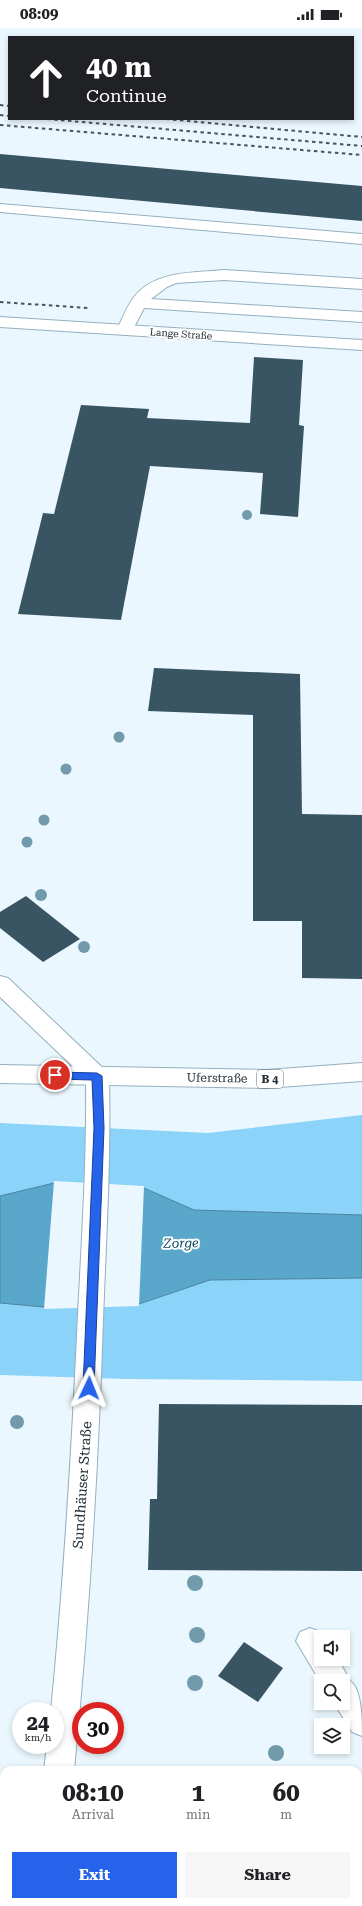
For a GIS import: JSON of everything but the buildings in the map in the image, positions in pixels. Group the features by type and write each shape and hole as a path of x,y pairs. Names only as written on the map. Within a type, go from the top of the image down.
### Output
{"street":[{"path":"0,208 362,239"},
{"path":"125,330 139,303 161,284 181,278 224,275 362,284"},
{"path":"161,284 362,297"},
{"path":"139,303 362,317"},
{"name":"Lange Straße","path":"0,322 362,345"},
{"path":"0,984 97,1076"},
{"name":"Uferstraße","path":"97,1076 266,1079 362,1072"},
{"name":"B 4","path":"0,1074 97,1076"},
{"name":"Sundhäuser Straße","path":"59,1766 68,1684 88,1403 99,1128 97,1076"},
{"path":"350,1703 362,1722"}],"shaded area":[{"path":"362,1115 362,1215 194,1210 144,1188 0,1196 0,1123 208,1133"},
{"path":"362,1278 362,1381 126,1379 0,1375 0,1303 44,1307 139,1304 210,1280"}],"water":[{"name":"Zorge","path":"54,1183 144,1188 194,1210 362,1215 362,1278 210,1280 139,1304 44,1307 0,1303 0,1196"}],"pier":[{"path":"54,1181 144,1186 139,1306 44,1309"}],"railway":[{"path":"0,105 8,106"},
{"path":"0,115 8,116"},
{"path":"59,120 362,146"},
{"path":"177,120 362,137"},
{"path":"0,125 362,155"},
{"path":"0,302 88,308"}],"route":[{"path":"55,1075 97,1076 99,1128 89,1388"}]}
